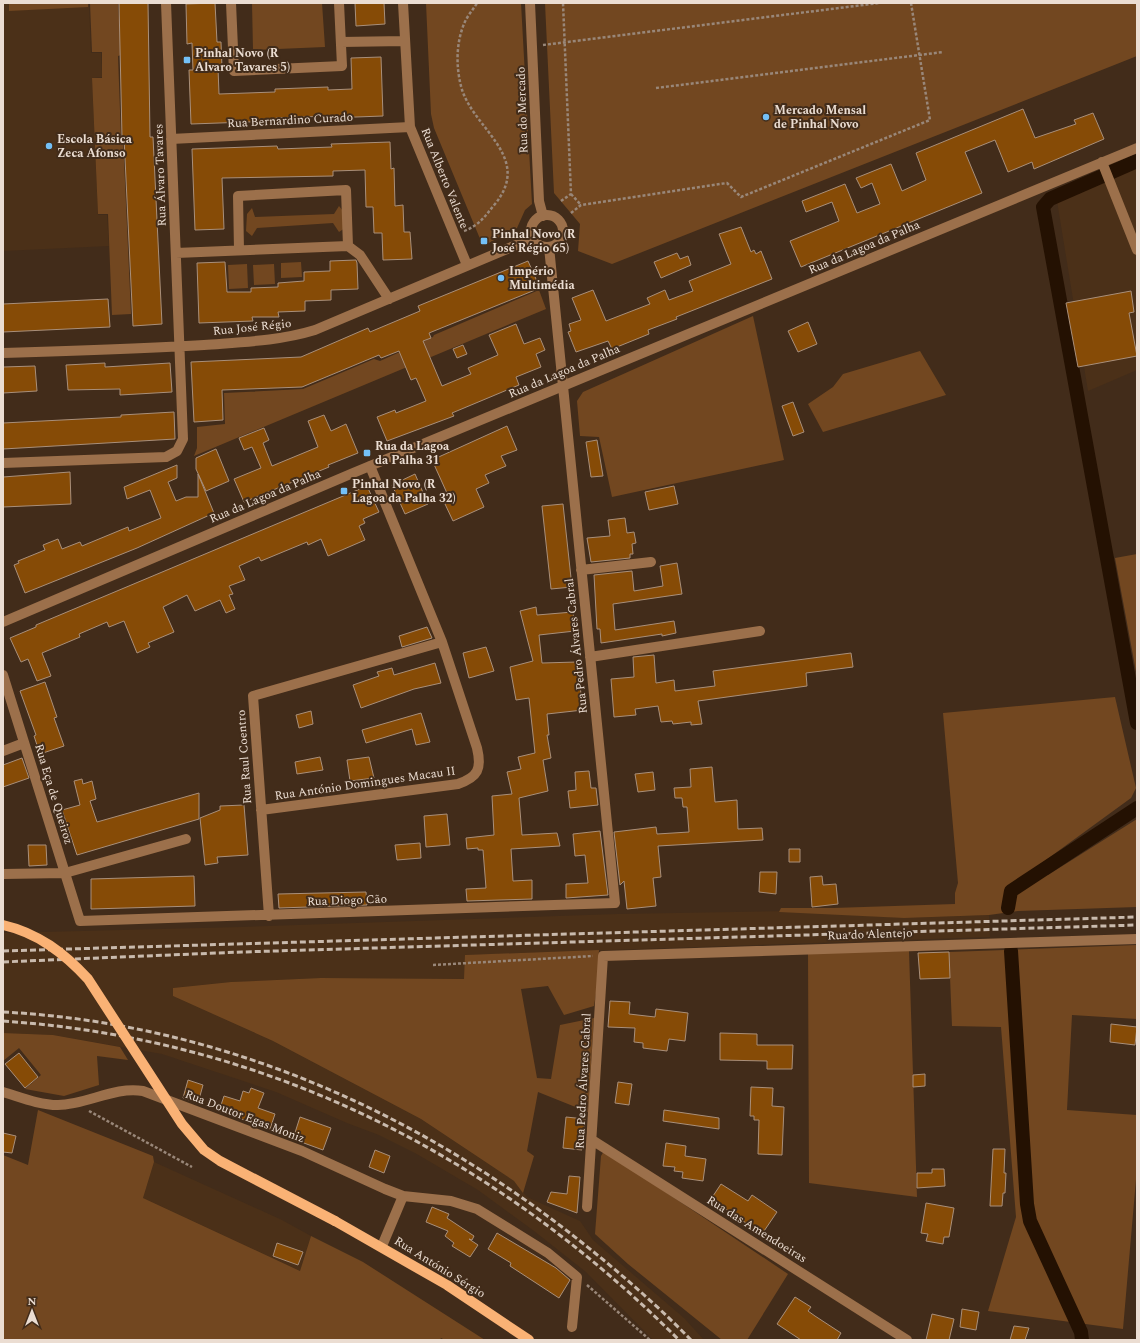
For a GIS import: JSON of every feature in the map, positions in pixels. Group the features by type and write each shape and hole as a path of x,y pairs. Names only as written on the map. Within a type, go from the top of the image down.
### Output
{"main road":[{"name":"Rua António Sérgio","path":"3,925 26,932 44,940 74,964 88,979 182,1124 204,1150 220,1161 382,1246 447,1285 529,1340"}],"street":[{"name":"Rua Álvaro Tavares","path":"3,463 166,457 177,451 183,439 166,3"},
{"path":"231,3 234,71 342,66 339,3"},
{"name":"Rua Alberto Valente","path":"403,3 410,127 467,265"},
{"name":"Rua do Mercado","path":"530,3 539,201 543,216"},
{"path":"341,42 405,41"},
{"name":"Rua Bernardino Curado","path":"171,139 410,127"},
{"name":"Rua da Lagoa da Palha","path":"3,622 370,466 1137,148"},
{"path":"1102,162 1137,250"},
{"path":"239,250 238,196 346,190 348,246"},
{"path":"543,216 554,217 563,228 562,238 554,246 549,247 540,245 533,238 532,232 534,222 543,216"},
{"name":"Rua José Régio","path":"3,353 179,346 271,340 294,336 315,330 533,238"},
{"path":"176,253 348,246 360,255 389,299"},
{"path":"549,247 562,386"},
{"name":"Rua Pedro Álvares Cabral","path":"562,386 615,903"},
{"name":"Rua António Domingues Macau II","path":"262,810 458,784 471,780 477,771 480,760 477,748 442,642 370,466"},
{"path":"581,570 651,562"},
{"path":"590,657 760,631"},
{"name":"Rua Raul Coentro","path":"269,916 253,696 442,642"},
{"name":"Rua Eça de Queiroz","path":"3,675 80,921"},
{"path":"3,751 24,743"},
{"path":"3,874 65,873 186,839"},
{"name":"Rua Diogo Cão","path":"80,921 269,916 615,903"},
{"name":"Rua do Alentejo","path":"603,956 1137,939"},
{"name":"Rua Pedro Álvares Cabral","path":"587,1207 603,956"},
{"name":"Rua Doutor Egas Moniz","path":"3,1092 44,1103 58,1105 129,1089 143,1091 302,1152 403,1196 450,1202 477,1209 548,1253 577,1277"},
{"name":"Rua das Amendoeiras","path":"592,1140 907,1340"},
{"path":"382,1246 403,1196"},
{"path":"572,1327 577,1277"}],"path":[{"path":"454,235 476,226 500,198 508,172 503,151 470,106 461,88 458,65 459,42 464,23 477,3"},
{"path":"563,3 571,194 581,205"},
{"path":"533,46 879,3"},
{"path":"571,213 581,205 727,183 741,197 930,120 921,55 911,3"},
{"path":"656,88 943,52"},
{"path":"562,201 571,194"},
{"path":"434,965 603,956"},
{"path":"73,1102 192,1167"},
{"path":"577,1277 650,1340"}],"shaded area":[{"name":"Escola Básica Zeca Afonso","path":"3,3 89,3 91,53 101,53 102,77 92,78 98,215 107,215 109,246 3,251"},
{"path":"9,3 88,3 88,7 9,11"},
{"path":"90,3 118,3 121,55 118,56 121,138 123,138 131,314 112,315 108,214 98,214 92,78 102,78 102,52 92,52"},
{"path":"252,3 322,3 325,47 253,50"},
{"path":"426,3 521,3 532,204 525,210 517,228 483,246 434,128 431,114"},
{"name":"Mercado Mensal de Pinhal Novo","path":"545,3 1137,3 1137,56 612,264 578,251 580,224 554,193"},
{"path":"1137,167 1137,370 1088,391 1057,201"},
{"path":"339,206 343,211 345,228 339,232 333,223 257,228 252,236 246,231 247,214 252,208 255,217 334,214"},
{"path":"301,262 302,277 281,278 281,263"},
{"path":"247,264 248,288 229,289 228,265"},
{"path":"274,264 275,284 254,285 253,265"},
{"path":"539,290 546,309 194,456 197,448 197,427 225,424 224,393 303,389 374,359 380,361 433,337 434,335"},
{"path":"753,316 784,460 612,497 599,437 580,436 577,401 583,392"},
{"path":"920,351 946,395 823,432 808,404 833,387 843,374"},
{"path":"1137,554 1137,677 1115,558"},
{"path":"1115,697 1136,788 1131,798 1039,865 1048,875 1137,819 1137,907 1018,911 989,915 904,918 779,912 781,908 955,904 955,893 958,883 943,713"},
{"path":"788,911 904,918 989,915 990,937 465,955 465,979 321,978 231,982 173,988 173,996 273,1041 421,1119 514,1181 527,1197 580,1221 593,1240 684,1318 704,1340 653,1340 586,1272 534,1231 478,1190 415,1153 379,1135 347,1123 276,1092 162,1054 53,1035 3,1033 3,933 241,927 617,914"},
{"path":"1137,945 1137,1019 1072,1015 1067,1110 1137,1115 1137,1168 1123,1329 988,1311 1016,1217 1001,1027 952,1026 949,952"},
{"path":"599,950 597,987 594,1006 564,1015 548,986 521,989 537,1078 551,1079 560,1025 594,1018 588,1112 538,1092 527,1151 534,1156 523,1193 514,1181 421,1119 273,1041 173,996 173,988 231,982 321,978 464,979 465,955"},
{"path":"909,951 917,1197 809,1183 808,952"},
{"path":"3,1033 53,1035 120,1047 128,1060 97,1056 99,1085 64,1096 25,1089 41,1075 19,1048 3,1061"},
{"path":"38,1110 153,1156 154,1162 143,1198 300,1271 311,1236 363,1262 485,1340 445,1340 441,1338 440,1340 6,1340 3,1338 3,1155 28,1165"},
{"path":"604,1151 788,1274 747,1340 722,1340 628,1264 595,1234 601,1156"},
{"path":"154,1162 282,1220 311,1236 300,1271 143,1198"}],"building":[{"path":"119,3 148,3 150,137 153,137 162,324 133,326 124,137 122,137"},
{"path":"215,3 217,42 221,42 222,68 218,68 219,94 275,92 275,89 328,87 328,90 352,89 351,58 381,57 383,116 276,118 276,121 191,124 189,70 193,70 192,43 187,44 186,4"},
{"path":"355,3 384,3 385,24 356,26"},
{"path":"1023,109 1035,138 1076,124 1074,120 1093,113 1104,139 1034,169 1032,162 1008,172 995,140 965,152 982,193 801,267 790,241 839,221 832,202 806,212 802,201 845,184 857,213 880,204 872,183 861,188 856,178 891,164 902,191 926,180 916,153"},
{"path":"390,142 391,169 394,168 395,206 403,205 404,232 410,232 412,259 383,260 382,233 374,233 373,207 366,207 365,170 333,171 333,176 222,178 224,229 195,230 192,149 277,146 278,149 332,147 331,144"},
{"path":"741,227 751,252 754,250 756,254 761,251 772,279 676,317 677,319 648,330 649,334 612,349 608,341 576,352 568,332 571,331 569,324 581,320 572,298 593,290 606,321 650,304 647,298 665,290 669,300 693,291 689,281 731,264 719,234"},
{"path":"677,253 680,259 688,256 691,265 661,278 654,262"},
{"path":"356,260 358,289 331,290 331,300 305,301 305,311 278,312 279,317 252,317 253,321 199,323 197,263 225,262 227,292 251,292 251,288 278,287 278,283 304,281 304,272 330,271 330,261"},
{"path":"528,261 540,288 429,333 431,338 423,341 442,386 471,374 468,368 498,355 489,335 516,324 524,344 540,338 545,350 536,354 541,367 516,377 519,385 452,413 454,416 387,441 377,417 395,410 396,413 426,401 416,378 411,380 399,351 381,358 379,355 302,387 222,390 223,420 194,422 191,362 301,357 368,328 370,332 420,311 418,306"},
{"path":"1131,291 1134,312 1129,313 1137,356 1078,367 1066,303"},
{"path":"108,299 110,327 3,332 3,304"},
{"path":"808,322 817,344 798,352 788,331"},
{"path":"463,345 467,354 457,358 453,349"},
{"path":"105,363 105,367 170,363 172,392 120,395 120,389 68,390 66,365"},
{"path":"35,366 37,391 3,393 3,367"},
{"path":"793,402 804,432 793,436 782,406"},
{"path":"174,412 175,439 3,449 3,423 121,417 121,415"},
{"path":"324,415 331,431 346,424 358,453 328,465 329,467 244,502 234,479 261,468 252,447 244,450 239,438 264,428 269,440 263,443 272,466 318,447 308,421"},
{"path":"507,426 517,450 501,456 506,466 485,475 489,483 476,489 484,507 453,521 445,504 451,502 432,460"},
{"path":"597,440 603,476 591,477 586,442"},
{"path":"216,449 229,481 206,491 196,469 196,458"},
{"path":"177,465 177,478 168,482 176,501 186,497 198,497 198,474 214,513 137,548 25,593 14,565 19,563 18,561 45,550 43,545 58,539 62,549 80,542 82,546 128,527 129,531 161,518 150,490 127,499 124,487"},
{"path":"70,472 71,504 3,507 3,477"},
{"path":"415,474 428,504 405,514 392,485"},
{"path":"367,486 379,512 363,519 365,523 359,526 365,540 328,556 321,539 308,545 307,542 261,561 259,557 239,566 245,580 229,586 233,594 229,595 235,609 226,613 220,600 195,611 187,595 163,607 174,632 148,643 150,647 137,653 124,621 109,627 107,622 79,634 80,637 42,653 51,676 37,681 28,659 21,662 10,638 36,627 36,625"},
{"path":"674,486 678,504 649,510 645,492"},
{"path":"563,504 572,587 551,589 542,506"},
{"path":"625,518 627,533 634,532 636,543 632,544 633,554 630,554 630,558 591,562 587,538 610,536 608,520"},
{"path":"677,563 682,594 613,604 615,630 674,621 676,633 601,643 600,629 597,629 594,575 632,571 634,591 663,586 660,566"},
{"path":"536,607 537,615 573,612 575,631 539,635 542,663 577,662 583,710 547,714 549,735 547,735 551,758 543,760 548,791 519,798 522,835 557,833 560,846 511,849 513,881 532,880 532,899 467,901 466,889 486,888 483,850 478,850 478,848 467,849 466,838 494,835 492,796 512,794 507,772 521,769 518,757 535,753 529,698 516,700 510,667 533,661 520,611"},
{"path":"427,627 432,638 402,647 399,636"},
{"path":"486,647 494,671 469,678 463,653"},
{"path":"851,653 853,667 806,673 807,686 698,701 702,724 691,725 691,722 673,724 672,721 661,722 658,706 635,709 636,715 614,717 611,679 634,677 633,657 654,655 656,683 674,680 675,691 715,686 713,671"},
{"path":"435,663 441,683 414,689 361,708 353,685 379,676 377,672 392,668 394,675"},
{"path":"45,682 57,717 54,718 64,746 40,754 34,736 36,735 20,691"},
{"path":"311,711 313,724 299,728 296,715"},
{"path":"421,713 430,742 416,745 412,729 366,743 362,730"},
{"path":"320,757 323,770 297,774 295,762"},
{"path":"369,757 374,778 350,781 347,760"},
{"path":"22,758 29,778 3,787 3,765"},
{"path":"712,767 715,802 737,800 738,829 762,828 763,840 658,846 661,877 653,878 656,906 627,909 624,881 620,885 614,832 656,827 657,834 689,832 687,807 683,807 682,798 675,798 674,788 691,787 690,769"},
{"path":"589,771 591,788 596,788 598,805 570,808 568,791 576,790 575,772"},
{"path":"653,772 655,790 638,792 635,774"},
{"path":"82,779 83,784 92,781 96,799 90,801 97,822 199,793 199,819 77,855 62,810 80,805 74,781"},
{"path":"244,805 248,855 217,857 218,863 205,865 200,818 220,810 220,806"},
{"path":"447,814 450,845 426,847 424,816"},
{"path":"600,831 608,895 566,898 566,884 588,883 585,855 575,856 573,834"},
{"path":"420,843 421,858 397,860 395,845"},
{"path":"28,845 46,845 47,865 29,866"},
{"path":"789,849 800,849 800,862 789,862"},
{"path":"760,872 777,872 776,894 759,892"},
{"path":"194,876 195,906 91,909 91,879"},
{"path":"822,876 823,885 836,884 838,904 812,907 810,877"},
{"path":"366,892 367,905 279,908 278,894"},
{"path":"949,952 950,978 920,979 918,953"},
{"path":"610,1001 630,1002 629,1014 655,1017 656,1009 688,1013 685,1041 669,1039 667,1051 643,1048 643,1043 634,1042 635,1028 608,1027"},
{"path":"1111,1024 1137,1027 1135,1045 1110,1042"},
{"path":"720,1033 757,1034 757,1045 793,1045 792,1069 767,1069 767,1061 720,1060"},
{"path":"19,1053 38,1077 25,1088 5,1064"},
{"path":"925,1074 925,1086 913,1087 913,1075"},
{"path":"188,1080 203,1085 198,1103 183,1098"},
{"path":"618,1082 632,1084 629,1105 615,1103"},
{"path":"751,1087 773,1088 772,1106 784,1107 782,1155 758,1154 759,1120 754,1120 754,1116 750,1116"},
{"path":"251,1088 264,1093 258,1108 275,1114 270,1129 219,1111 224,1096 240,1101 243,1091 249,1093"},
{"path":"664,1110 719,1118 719,1129 663,1121"},
{"path":"300,1117 331,1128 323,1150 293,1139"},
{"path":"566,1117 585,1119 582,1150 563,1148"},
{"path":"3,1133 16,1136 12,1153 3,1152"},
{"path":"666,1143 686,1146 685,1156 706,1159 703,1181 682,1178 683,1172 674,1171 675,1167 663,1166"},
{"path":"993,1149 1005,1149 1005,1193 1003,1193 1002,1206 990,1206"},
{"path":"375,1150 390,1156 384,1173 369,1167"},
{"path":"932,1169 944,1169 945,1186 917,1188 917,1173 932,1173"},
{"path":"569,1176 580,1177 577,1213 547,1202 551,1192 567,1194"},
{"path":"721,1184 748,1201 752,1195 777,1212 762,1234 711,1199"},
{"path":"926,1203 954,1208 949,1237 944,1237 943,1244 926,1241 928,1234 921,1233"},
{"path":"432,1207 449,1214 447,1218 474,1236 472,1240 469,1239 478,1245 470,1257 452,1246 454,1243 445,1236 448,1231 426,1222"},
{"path":"497,1233 556,1268 570,1280 559,1298 510,1266 511,1263 488,1249"},
{"path":"277,1243 303,1252 298,1265 273,1256"},
{"path":"795,1297 811,1307 808,1311 841,1333 837,1340 801,1340 777,1324"},
{"path":"962,1309 979,1312 976,1330 960,1327"},
{"path":"932,1314 954,1319 949,1340 926,1340"},
{"path":"1014,1326 1029,1328 1025,1340 1010,1340"}],"waterway":[{"path":"1137,161 1050,199 1043,207 1137,723"},
{"path":"1008,908 1011,891 1137,808"},
{"path":"1011,951 1027,1204 1030,1221 1081,1332 1082,1340"}],"railway":[{"path":"3,951 1137,917"},
{"path":"3,962 242,952 1137,925"},
{"path":"3,1012 82,1020 160,1034 235,1054 309,1081 381,1113 450,1151 516,1194 609,1264 651,1301 691,1340"},
{"path":"3,1021 100,1032 193,1052 283,1081 370,1118 453,1162 532,1214 607,1274 679,1340"}],"place":[{"name":"Pinhal Novo (R Alvaro Tavares 5)","path":"187,60"},
{"name":"Mercado Mensal de Pinhal Novo","path":"766,117"},
{"name":"Escola Básica Zeca Afonso","path":"49,146"},
{"name":"Pinhal Novo (R José Régio 65)","path":"484,241"},
{"name":"Império Multimédia","path":"501,278"},
{"name":"Rua da Lagoa da Palha 31","path":"367,453"},
{"name":"Pinhal Novo (R Lagoa da Palha 32)","path":"344,491"}]}
